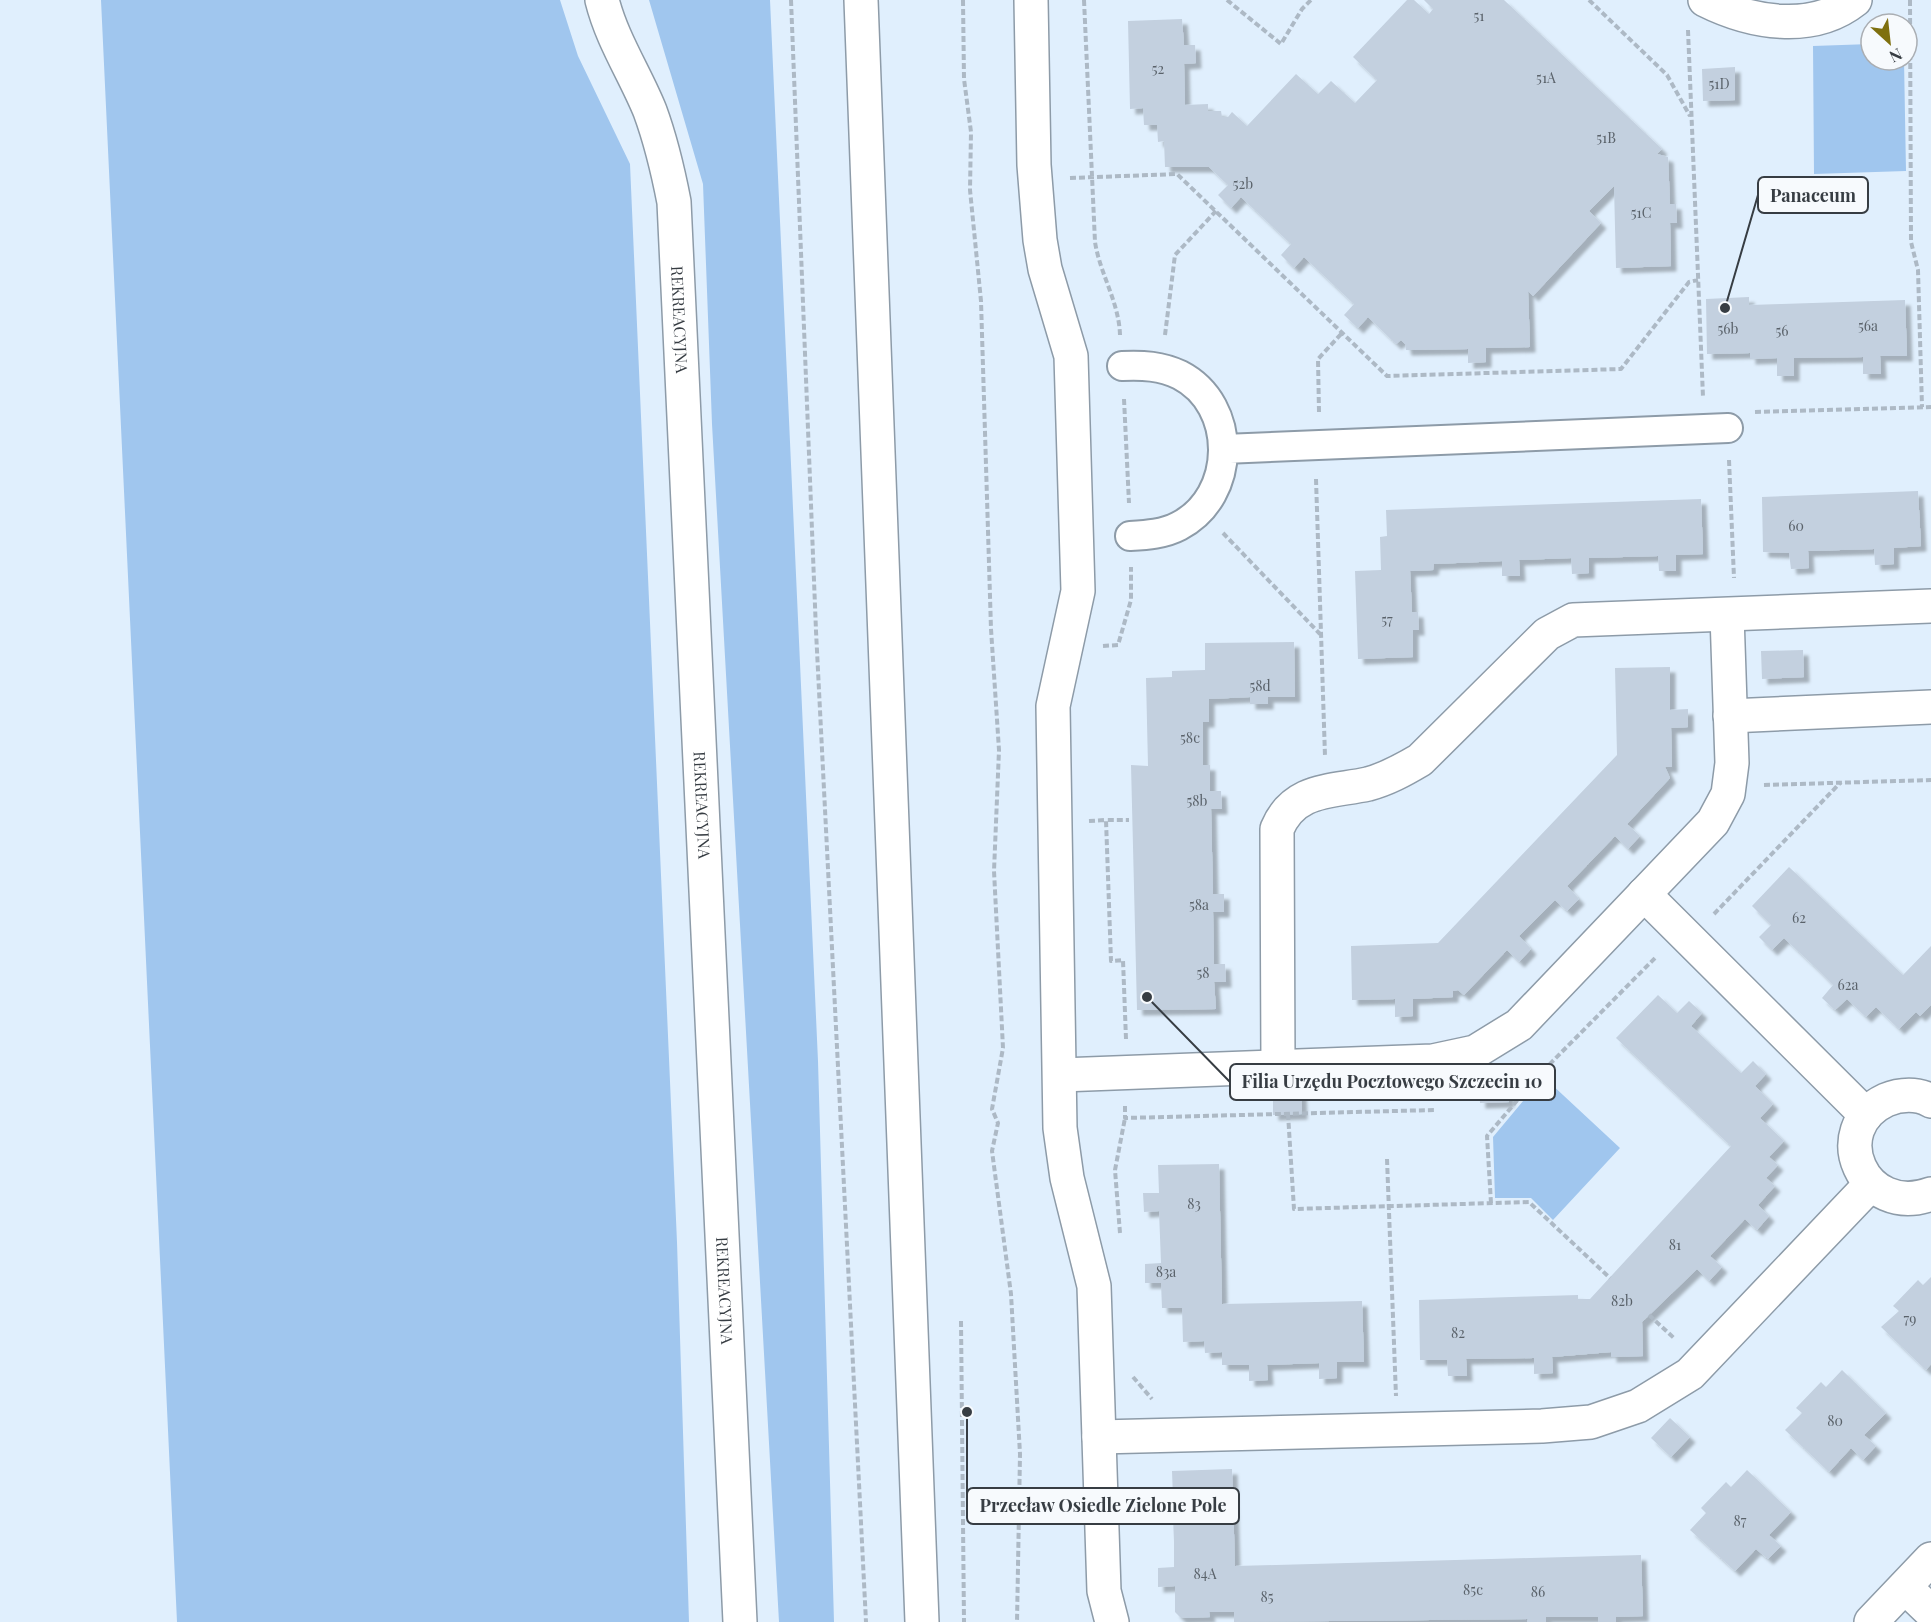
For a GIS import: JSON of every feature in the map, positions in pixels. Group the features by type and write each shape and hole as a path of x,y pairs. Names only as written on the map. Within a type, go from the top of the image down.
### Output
{"street":[{"name":"REKREACYJNA","path":"602,0 607,20 649,110 666,161 674,201 740,1622"},
{"path":"861,0 922,1622"},
{"path":"1031,0 1035,178 1044,269 1071,356 1078,591 1053,706 1061,1075 1060,1128 1067,1178 1094,1286 1104,1591 1112,1622"},
{"path":"1696,11 1783,22 1815,18 1843,10 1855,0"},
{"path":"1122,366 1161,368 1181,376 1199,389 1213,407 1221,427 1224,449 1218,482 1201,510 1180,525 1156,534 1130,536"},
{"path":"1224,449 1716,429"},
{"path":"1278,1065 1277,829 1284,814 1298,801 1326,791 1370,783 1396,774 1420,760 1547,634 1573,620 1931,606"},
{"path":"1061,1075 1278,1065 1433,1061 1475,1052 1519,1025 1713,822 1728,794 1732,763 1730,716 1732,615"},
{"path":"1730,716 1931,707"},
{"path":"1644,894 1866,1114"},
{"path":"1931,1101 1911,1095 1894,1096 1879,1103 1866,1114 1858,1128 1855,1142 1856,1158 1861,1172 1870,1185 1884,1194 1899,1199 1915,1199 1931,1194"},
{"path":"1099,1437 1542,1426 1592,1422 1638,1406 1690,1374 1870,1185"},
{"path":"1871,1622 1931,1559"},
{"path":"1905,1587 1931,1612"}],"path":[{"path":"791,0 816,620 866,1622"},
{"path":"963,0 964,79 971,132 970,190 982,325 982,396 988,492 991,629 999,750 994,871 1004,1048 992,1110 998,1123 992,1151 1011,1294 1020,1454 1017,1622"},
{"path":"1227,0 1281,44 1302,9 1311,0"},
{"path":"1589,0 1666,75 1691,119"},
{"path":"1910,0 1911,243 1918,270 1922,407"},
{"path":"1696,11 1691,119 1698,280 1716,429 1732,615"},
{"path":"1035,178 1177,174 1387,376 1621,369 1689,282 1698,280"},
{"path":"1161,368 1175,255 1216,211"},
{"path":"1326,791 1315,462 1320,445 1318,358 1342,333"},
{"path":"1750,412 1931,407"},
{"path":"1201,510 1321,634"},
{"path":"1755,785 1931,780"},
{"path":"1707,921 1841,782"},
{"path":"1491,1203 1487,1136 1537,1077 1661,952"},
{"path":"1288,1114 1294,1209 1529,1202 1610,1278"},
{"path":"1120,1241 1115,1170 1125,1118"},
{"path":"1388,1160 1397,1430"},
{"path":"962,1321 964,1622"},
{"path":"1131,1368 1133,1376 1155,1401"}],"shaded area":[{"path":"101,0 560,0 578,56 630,164 677,1242 689,1622 177,1622"},
{"path":"649,0 770,0 818,1061 834,1622 779,1622 712,424 703,184"},
{"path":"1859,44 1859,72 1904,72 1906,171 1814,174 1813,46"},
{"path":"1549,1082 1620,1148 1553,1220 1531,1198 1495,1198 1493,1137 1538,1083 1544,1088"}],"building":[{"path":"1407,0 1414,0 1429,14 1433,9 1424,0 1504,0 1662,149 1657,154 1668,157 1670,204 1676,204 1677,223 1670,223 1671,266 1616,268 1614,186 1589,211 1601,223 1533,296 1528,291 1530,347 1486,348 1486,362 1468,363 1468,349 1406,350 1401,340 1396,344 1368,317 1358,328 1344,315 1354,304 1304,257 1294,268 1281,255 1291,244 1241,197 1231,208 1218,195 1228,185 1209,167 1165,167 1164,141 1158,142 1157,125 1144,125 1143,108 1130,109 1128,21 1182,19 1184,45 1195,45 1196,63 1184,64 1185,105 1208,104 1208,111 1221,111 1222,117 1228,117 1232,112 1247,126 1296,74 1318,94 1331,81 1355,103 1377,80 1353,57"},
{"path":"1735,67 1735,100 1703,101 1702,69"},
{"path":"1749,297 1749,305 1905,300 1907,356 1880,356 1881,374 1863,374 1863,357 1794,358 1794,376 1777,376 1777,358 1750,359 1750,353 1707,354 1706,299"},
{"path":"1918,491 1921,546 1894,548 1894,564 1875,565 1874,549 1808,551 1809,568 1791,569 1789,553 1763,552 1762,497"},
{"path":"1701,499 1703,554 1676,555 1676,571 1659,571 1658,556 1589,558 1589,573 1572,574 1571,558 1519,560 1520,576 1502,576 1502,561 1434,564 1433,570 1410,571 1412,612 1418,612 1419,630 1413,630 1413,657 1358,659 1355,571 1381,570 1380,537 1387,536 1386,510"},
{"path":"1294,642 1295,697 1268,697 1268,704 1250,704 1250,697 1209,699 1209,722 1203,722 1203,765 1210,765 1210,791 1221,791 1222,809 1211,809 1213,894 1224,894 1224,912 1213,912 1214,964 1225,964 1226,982 1214,982 1216,1009 1137,1010 1131,765 1148,766 1146,678 1172,677 1172,671 1205,670 1205,643"},
{"path":"1803,650 1804,677 1762,679 1761,651"},
{"path":"1670,667 1670,710 1688,709 1688,727 1671,728 1672,767 1665,767 1670,778 1627,824 1640,836 1628,849 1615,836 1567,886 1579,899 1567,911 1555,900 1519,936 1531,949 1519,962 1507,950 1464,995 1458,990 1453,991 1453,997 1413,999 1413,1016 1395,1017 1395,999 1352,1000 1351,946 1438,943 1617,755 1615,668"},
{"path":"1789,867 1903,975 1931,946 1931,1005 1920,1016 1916,1012 1899,1029 1876,1007 1866,1017 1847,999 1835,1010 1822,998 1833,985 1815,967 1784,938 1772,950 1759,937 1771,925 1752,906"},
{"path":"1658,995 1677,1013 1689,1001 1702,1013 1691,1026 1741,1073 1753,1061 1766,1074 1755,1086 1773,1104 1760,1118 1784,1141 1769,1157 1778,1165 1766,1178 1775,1186 1758,1205 1769,1216 1757,1230 1745,1219 1710,1256 1722,1267 1709,1281 1697,1269 1642,1322 1643,1356 1611,1357 1611,1352 1552,1357 1553,1373 1534,1374 1534,1358 1466,1359 1467,1376 1448,1376 1447,1360 1420,1360 1419,1300 1578,1295 1578,1299 1590,1299 1731,1146 1616,1038"},
{"path":"1507,1073 1509,1102 1480,1103 1479,1074"},
{"path":"1273,1087 1301,1087 1302,1114 1273,1115"},
{"path":"1219,1164 1222,1304 1362,1301 1364,1362 1337,1362 1337,1378 1319,1379 1319,1363 1267,1365 1268,1380 1249,1381 1249,1365 1222,1365 1222,1352 1205,1353 1204,1341 1183,1342 1182,1308 1162,1308 1161,1283 1145,1283 1145,1264 1161,1263 1159,1211 1144,1212 1143,1193 1159,1193 1158,1165"},
{"path":"1931,1277 1931,1364 1926,1370 1881,1327 1899,1311 1893,1306 1918,1280 1923,1285"},
{"path":"1842,1370 1886,1413 1864,1435 1876,1446 1863,1460 1851,1448 1829,1472 1785,1430 1802,1413 1796,1408 1821,1382 1826,1387"},
{"path":"1670,1418 1690,1437 1671,1457 1651,1438"},
{"path":"1232,1469 1235,1566 1641,1555 1643,1616 1616,1617 1616,1622 1598,1622 1598,1617 1546,1617 1546,1622 1527,1622 1528,1619 1234,1622 1234,1612 1209,1612 1210,1617 1181,1618 1175,1612 1175,1586 1158,1587 1158,1568 1174,1567 1174,1542 1173,1517 1156,1517 1156,1499 1173,1498 1172,1471"},
{"path":"1747,1470 1791,1512 1769,1535 1781,1546 1768,1559 1756,1549 1735,1571 1690,1530 1706,1513 1701,1508 1726,1482 1731,1487"}],"place":[{"name":"Panaceum","path":"1725,308"},
{"name":"Filia Urzędu Pocztowego Szczecin 10","path":"1147,997"},
{"name":"Przecław Osiedle Zielone Pole","path":"967,1412"}]}
